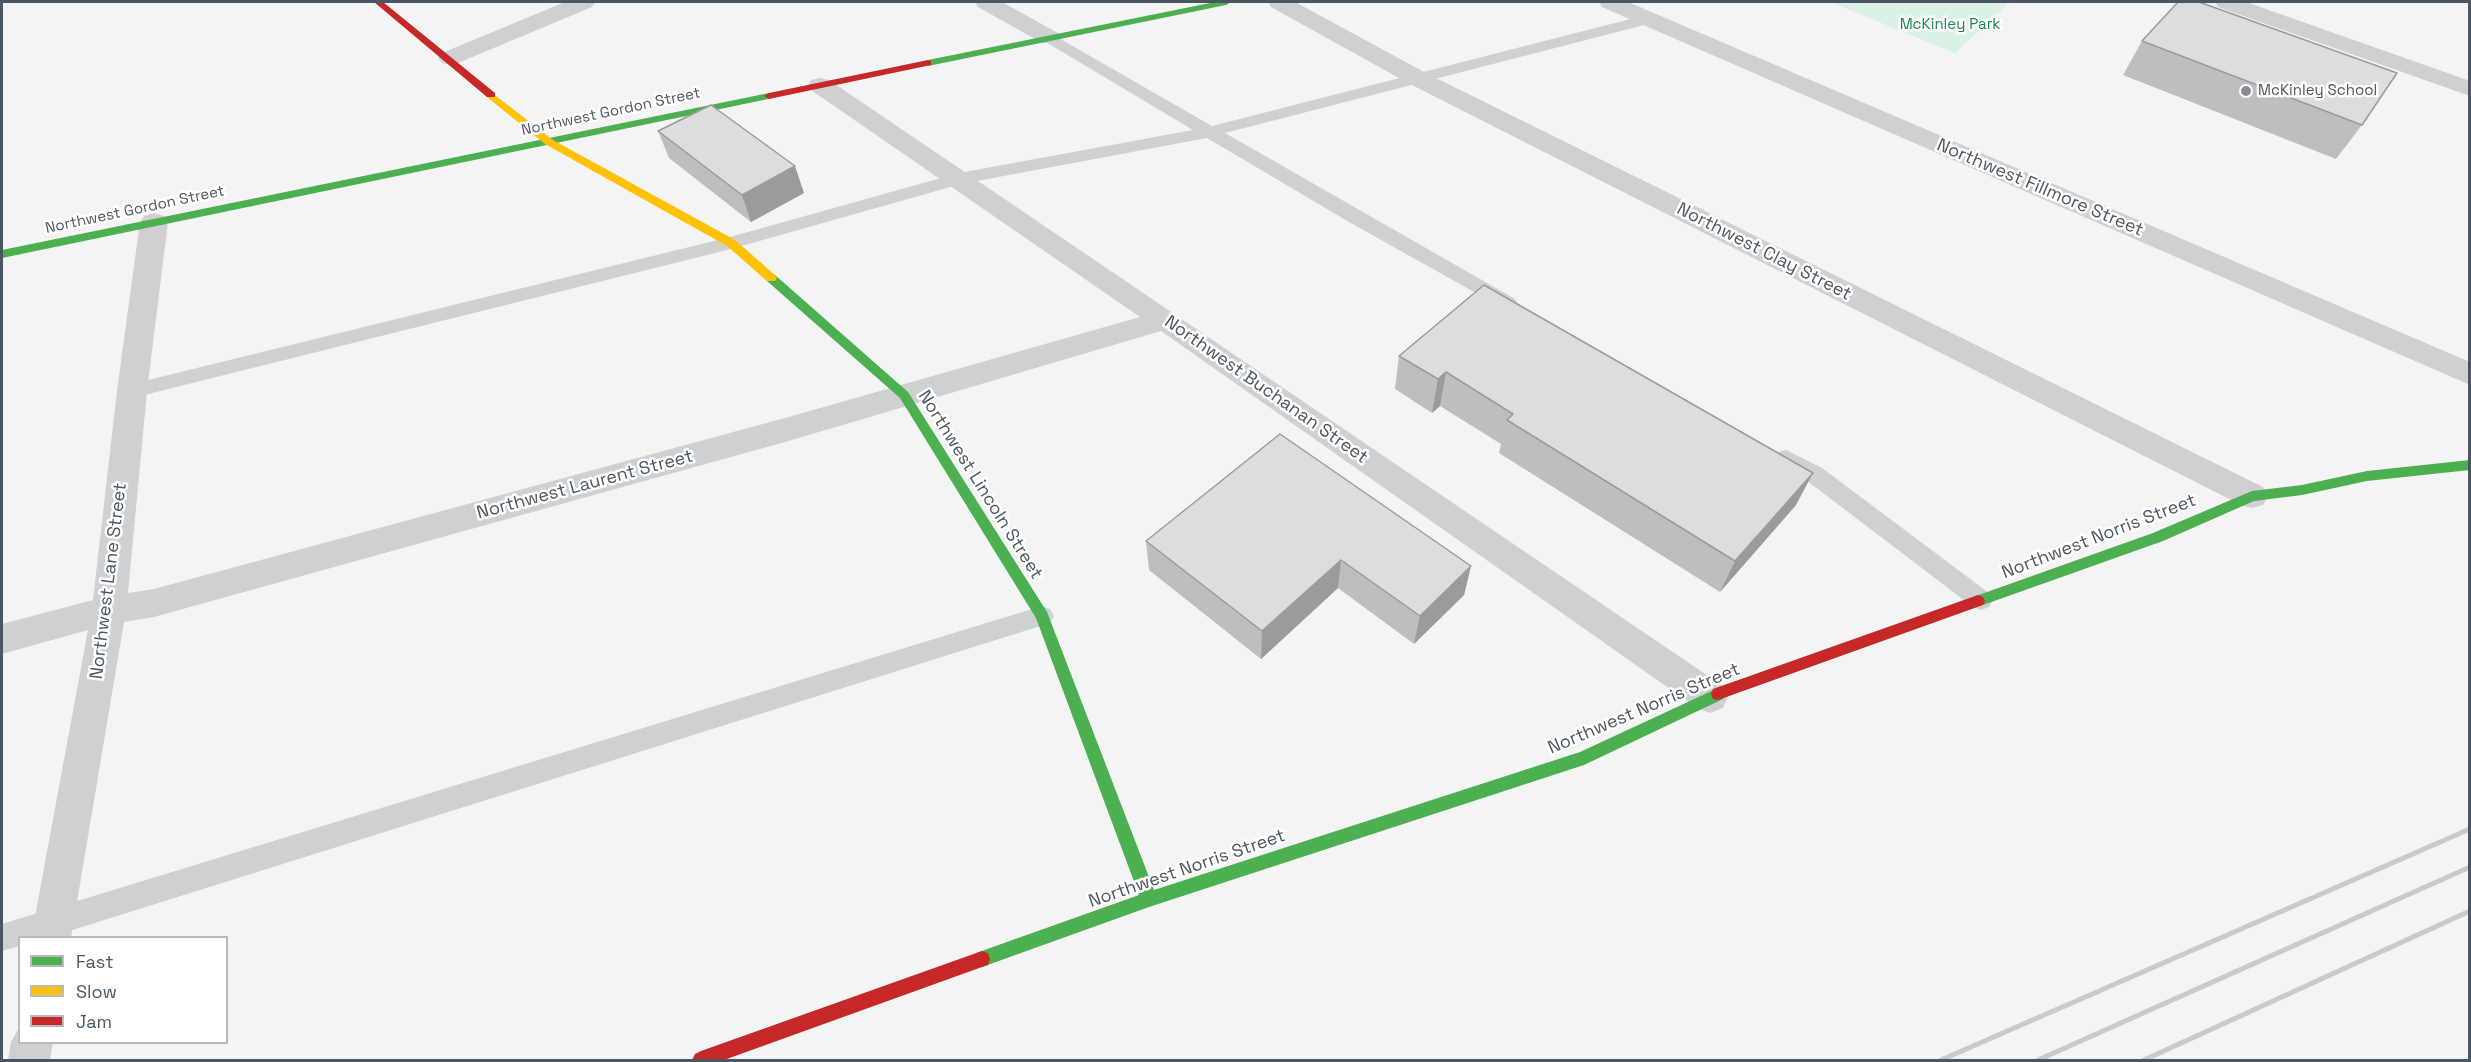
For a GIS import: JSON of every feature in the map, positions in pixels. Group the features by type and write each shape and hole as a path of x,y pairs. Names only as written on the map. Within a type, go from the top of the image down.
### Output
{"street":[{"path":"378,2 450,58 549,142"},
{"path":"450,58 584,2"},
{"path":"986,2 1050,38"},
{"name":"Northwest Gordon Street","path":"2,254 1226,2"},
{"name":"Northwest Clay Street","path":"1279,2 1417,78 2252,496"},
{"name":"Northwest Fillmore Street","path":"1610,2 2469,374"},
{"path":"2226,2 2469,89"},
{"name":"Northwest Buchanan Street","path":"820,85 1165,320 1710,697"},
{"name":"Northwest Lincoln Street","path":"549,142 731,243 904,395 1042,616 1149,899"},
{"name":"Northwest Lane Street","path":"52,930 110,610 132,392 154,222"},
{"name":"Northwest Laurent Street","path":"2,639 110,610 154,603 785,430 1165,320"},
{"name":"Northwest Norris Street","path":"701,1060 1149,899 1584,758 1710,697 2158,537 2252,496 2302,490 2367,476 2469,465"},
{"path":"29,1060 32,1044"}],"lane":[{"path":"132,392 731,243 959,180 1209,132 1650,19"},
{"path":"1050,38 1522,312"},
{"path":"1772,451 1814,474 1981,600"},
{"path":"2,938 52,930 1042,616"}],"green space":[{"name":"McKinley Park","path":"1830,2 2010,2 1955,53"}],"building":[{"path":"2178,2 2199,2 2397,73 2362,125 2142,41"},
{"path":"711,105 795,166 742,195 658,131"},
{"path":"1484,285 1813,473 1735,561 1507,420 1513,414 1446,372 1438,379 1399,356"},
{"path":"1280,434 1471,566 1420,616 1341,560 1262,631 1146,541"}],"railway":[{"path":"1941,1060 2470,829"},
{"path":"2038,1060 2470,867"},
{"path":"2144,1060 2470,911"}],"traffic: fast":[{"path":"928,63 1226,2"},
{"path":"2,254 769,96"},
{"path":"771,278 904,395 1042,616 1149,899"},
{"path":"1978,601 2158,537 2252,496 2302,490 2367,476 2470,465"},
{"path":"982,959 1149,899 1584,758 1718,694"}],"traffic: slow":[{"path":"491,95 549,142 731,243 771,278"}],"traffic: jam":[{"path":"378,2 491,95"},
{"path":"769,96 928,63"},
{"path":"1718,694 1978,601"},
{"path":"701,1060 982,959"}],"place":[{"name":"McKinley School","path":"2246,91"}]}
